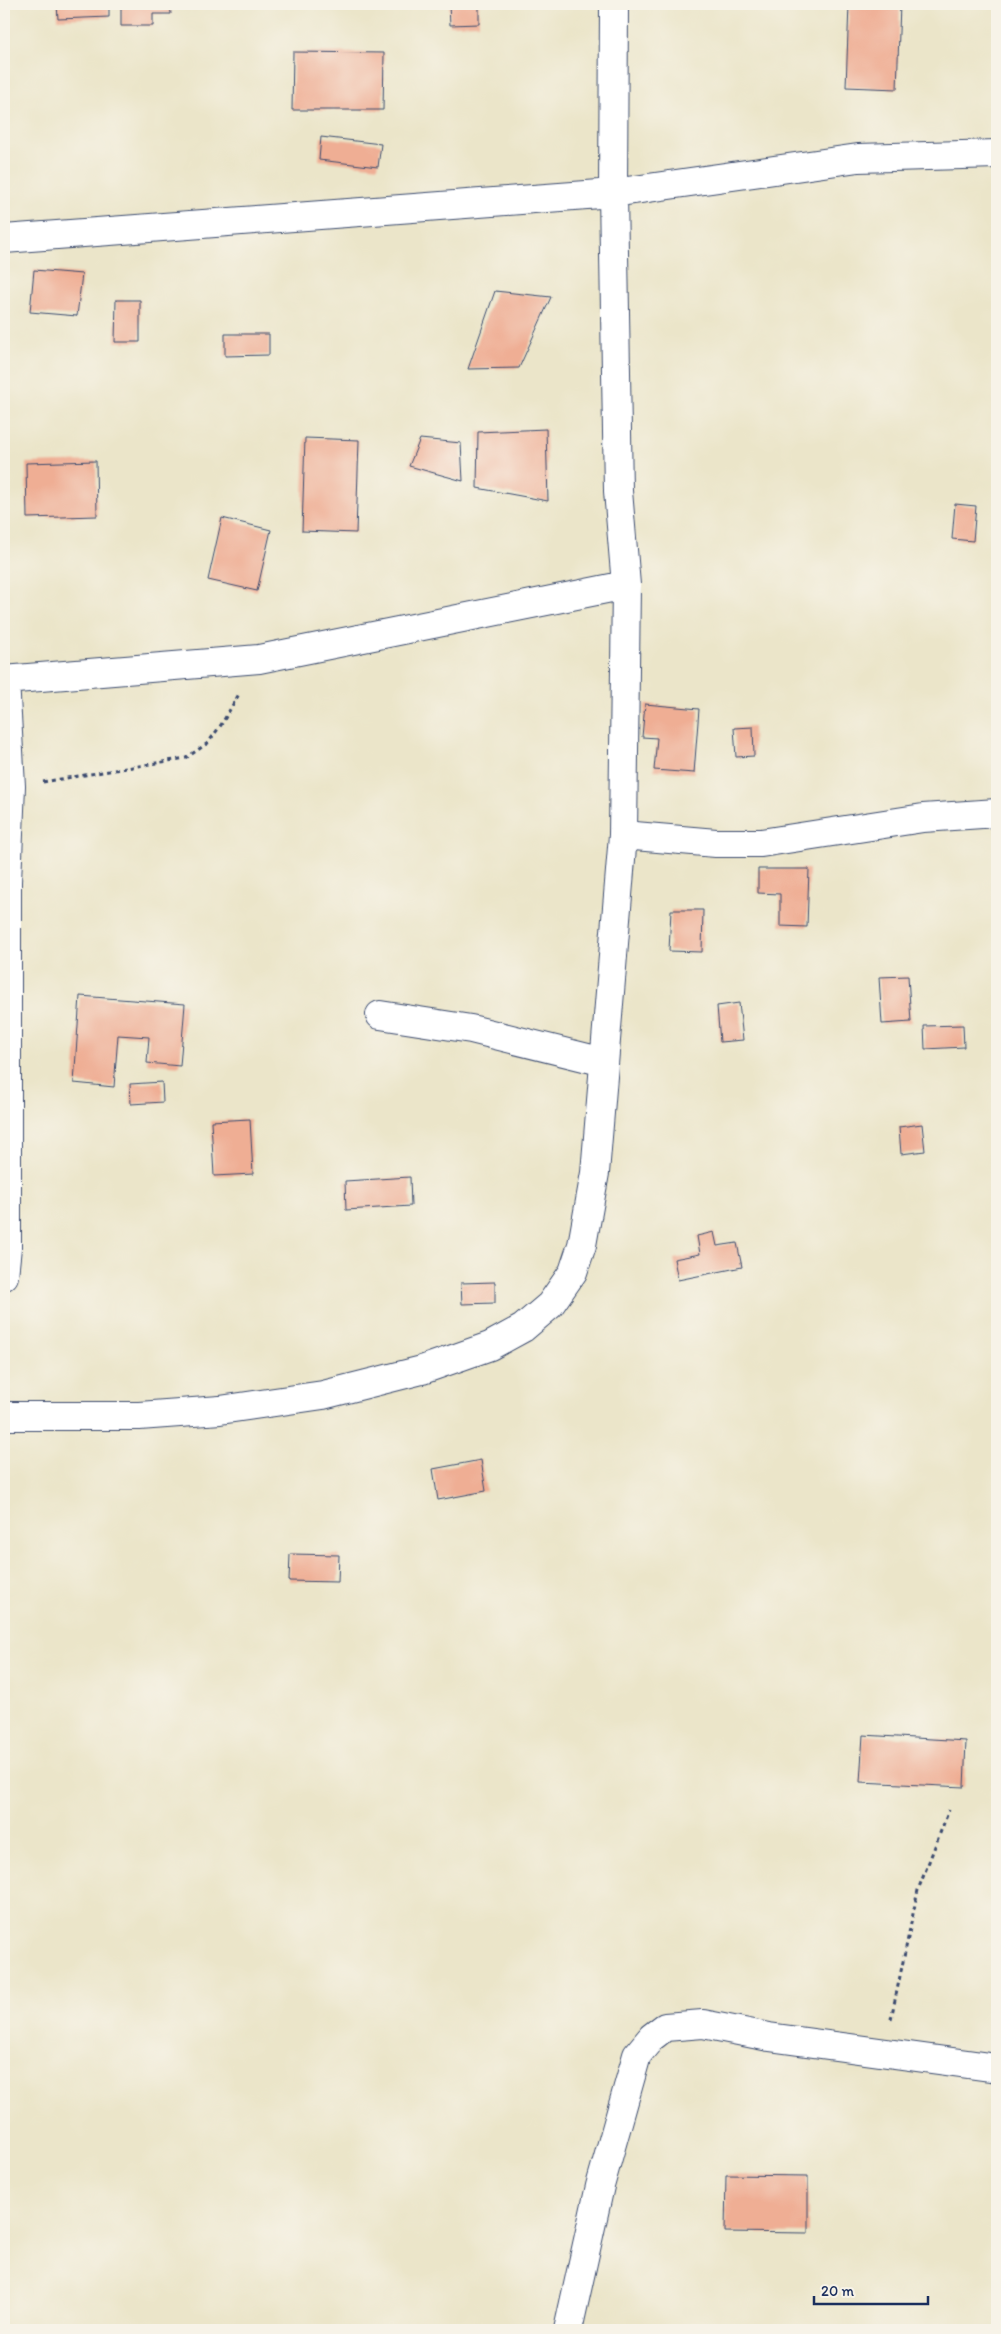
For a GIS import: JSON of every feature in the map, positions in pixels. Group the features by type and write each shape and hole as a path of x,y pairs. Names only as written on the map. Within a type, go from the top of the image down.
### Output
{"street":[{"path":"4,1416 139,1416 220,1410 324,1394 422,1370 490,1346 523,1328 550,1305 573,1272 582,1245 595,1173 624,835 626,585 618,491 613,193 614,4"},
{"path":"4,239 613,193 858,158 997,154"},
{"path":"4,1276 7,1247 7,882 11,786 4,680 259,659 626,585"},
{"path":"624,835 716,843 761,843 923,818 997,813"},
{"path":"380,1015 471,1029 604,1062"},
{"path":"568,2330 600,2186 637,2055 652,2037 665,2028 703,2024 769,2037 884,2051 997,2068"}],"path":[{"path":"11,786 80,777 186,758 208,743 221,725 259,659"},
{"path":"884,2051 918,1890 949,1810"}],"building":[{"path":"57,4 109,4 109,17 58,19"},
{"path":"121,4 170,4 171,14 153,14 153,26 121,26"},
{"path":"449,4 479,4 479,24 450,25"},
{"path":"849,4 900,4 897,89 846,87"},
{"path":"293,52 384,53 383,110 292,110"},
{"path":"321,137 381,144 378,167 319,160"},
{"path":"34,270 82,274 77,316 30,312"},
{"path":"495,291 551,297 519,368 468,369"},
{"path":"116,300 140,300 140,342 115,342"},
{"path":"225,334 269,334 269,355 225,356"},
{"path":"546,429 548,501 477,488 478,432"},
{"path":"305,438 359,440 356,533 302,531"},
{"path":"420,439 461,443 463,481 409,466"},
{"path":"96,461 97,516 27,518 26,463"},
{"path":"955,504 976,506 973,541 952,539"},
{"path":"222,518 271,530 257,591 208,580"},
{"path":"645,704 699,709 694,773 654,770 657,738 642,737"},
{"path":"753,727 754,756 736,757 734,728"},
{"path":"758,869 809,869 807,927 780,926 780,894 758,893"},
{"path":"671,910 703,910 702,952 669,951"},
{"path":"908,976 911,1022 882,1024 879,977"},
{"path":"80,996 185,1004 180,1066 147,1063 149,1037 118,1035 114,1087 74,1083"},
{"path":"739,1003 743,1040 720,1042 717,1006"},
{"path":"963,1025 964,1047 925,1049 924,1026"},
{"path":"162,1082 163,1102 131,1104 130,1084"},
{"path":"250,1119 253,1174 214,1176 211,1121"},
{"path":"922,1124 925,1151 901,1154 899,1127"},
{"path":"410,1177 411,1206 346,1210 345,1181"},
{"path":"714,1232 717,1246 737,1243 742,1267 678,1280 674,1259 700,1254 697,1236"},
{"path":"495,1282 495,1303 462,1304 461,1283"},
{"path":"481,1460 486,1491 438,1500 433,1469"},
{"path":"290,1554 339,1555 338,1582 289,1581"},
{"path":"863,1735 966,1741 964,1787 860,1782"},
{"path":"726,2175 808,2176 808,2233 725,2232"}]}
